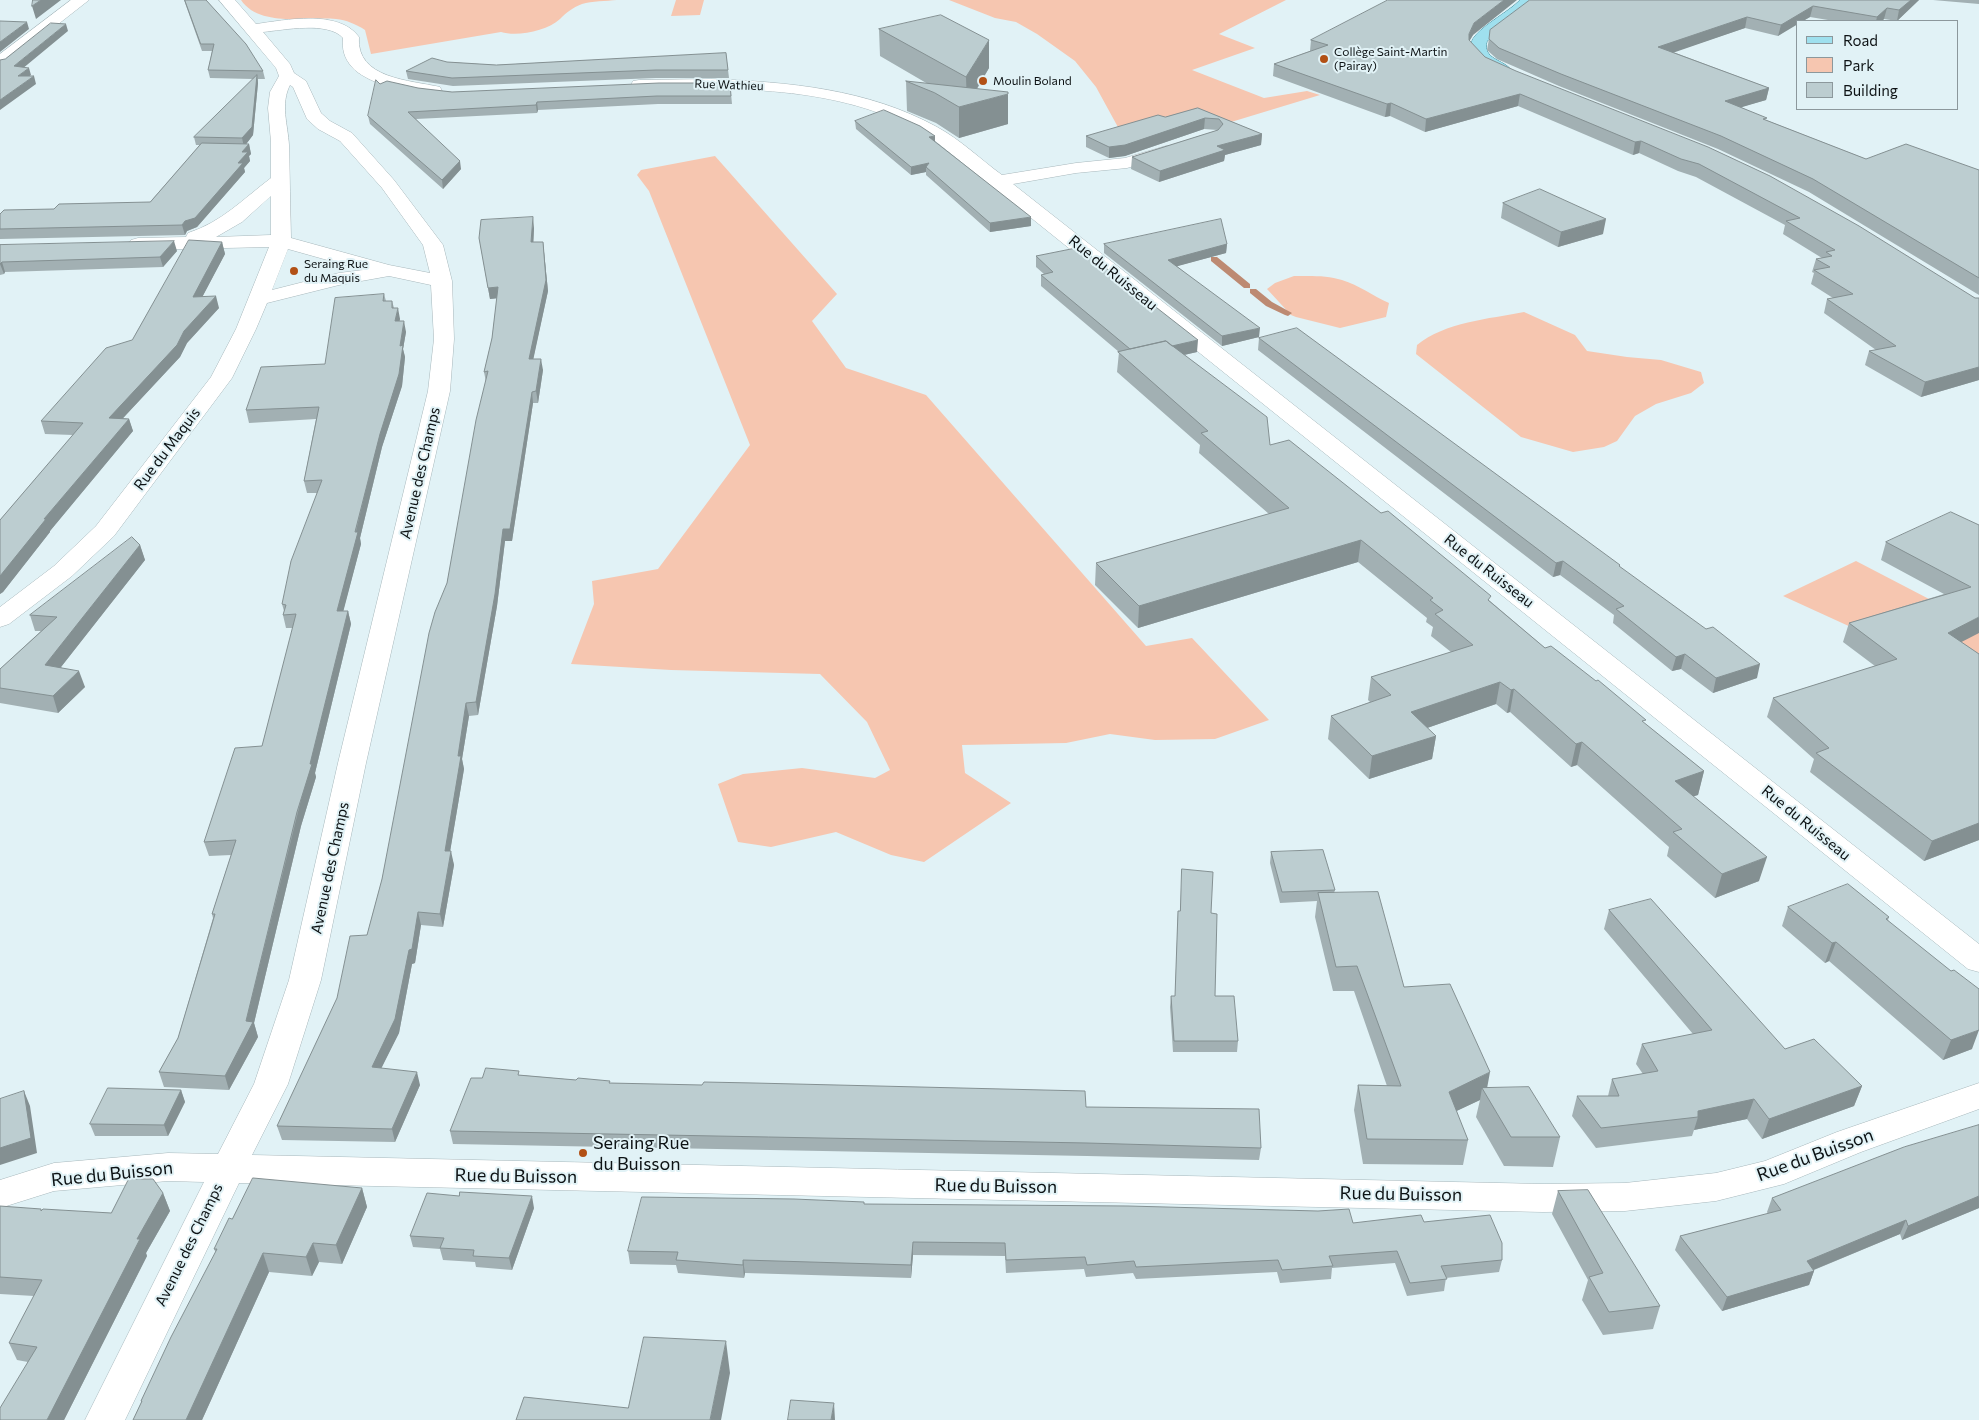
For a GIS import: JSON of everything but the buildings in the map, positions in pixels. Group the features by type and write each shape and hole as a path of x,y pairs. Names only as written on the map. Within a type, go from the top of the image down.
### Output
{"main road":[{"path":"1519,77 1490,64 1477,52 1477,46 1480,39 1522,7 1528,0"}],"street":[{"path":"0,62 81,0"},
{"path":"226,0 284,67 287,76 300,84 298,130 280,180 281,241"},
{"path":"251,30 314,24 343,28 351,37 350,48 359,65 370,72 406,86 452,93"},
{"path":"287,76 278,92 276,100 277,124 298,130"},
{"name":"Rue Wathieu","path":"620,86 699,82 764,86 827,95 865,104 899,115 931,130 998,181"},
{"name":"Avenue des Champs","path":"104,1420 270,1084 305,980 352,763 439,391 444,339 442,281 433,245 388,184 346,137 331,130 298,130"},
{"path":"998,181 1076,168 1127,163 1185,144"},
{"path":"173,243 211,232 226,225 280,180"},
{"name":"Rue du Ruisseau","path":"998,181 1979,961"},
{"path":"115,245 281,241 395,272 442,281"},
{"name":"Rue du Maquis","path":"0,619 63,571 105,531 221,378 246,329 281,241"},
{"path":"258,298 361,275 395,272"},
{"name":"Rue du Buisson","path":"0,1194 54,1177 168,1167 1524,1197 1625,1197 1716,1187 1771,1174 1849,1142 1979,1096"}],"green space":[{"path":"241,0 617,0 582,4 570,10 548,27 532,32 515,34 501,32 371,54 365,30 351,23 324,18 272,18 249,9"},
{"path":"676,0 704,0 700,15 671,16"},
{"path":"949,0 1286,0 1219,34 1255,48 1192,70 1264,98 1307,91 1320,95 1218,126 1119,129 1096,87 1075,61 1037,34 1016,22 995,18"},
{"path":"715,156 837,294 812,321 846,368 926,395 1146,646 1192,638 1269,720 1215,739 1155,740 1110,734 1066,743 962,745 965,773 1011,803 924,862 891,855 836,832 771,847 738,842 718,784 743,774 802,768 875,778 890,770 867,722 820,674 671,670 571,664 594,604 592,581 658,569 750,445 649,191 637,175 641,170"},
{"path":"1294,276 1330,277 1354,285 1389,303 1386,317 1340,328 1291,315 1267,289 1275,283"},
{"path":"1524,312 1575,335 1587,351 1661,360 1701,372 1704,383 1691,393 1656,404 1635,416 1617,441 1604,447 1573,452 1521,437 1416,354 1417,345 1441,331 1468,322"},
{"path":"1856,561 1979,625 1979,690 1958,676 1783,596"}],"waterway":[{"path":"1214,259 1247,286"},
{"path":"1253,291 1269,304 1288,313"}],"place":[{"name":"Collège Saint-Martin (Pairay)","path":"1324,59"},
{"name":"Moulin Boland","path":"983,81"},
{"name":"Seraing Rue du Maquis","path":"294,271"},
{"name":"Seraing Rue du Buisson","path":"583,1153"}]}
